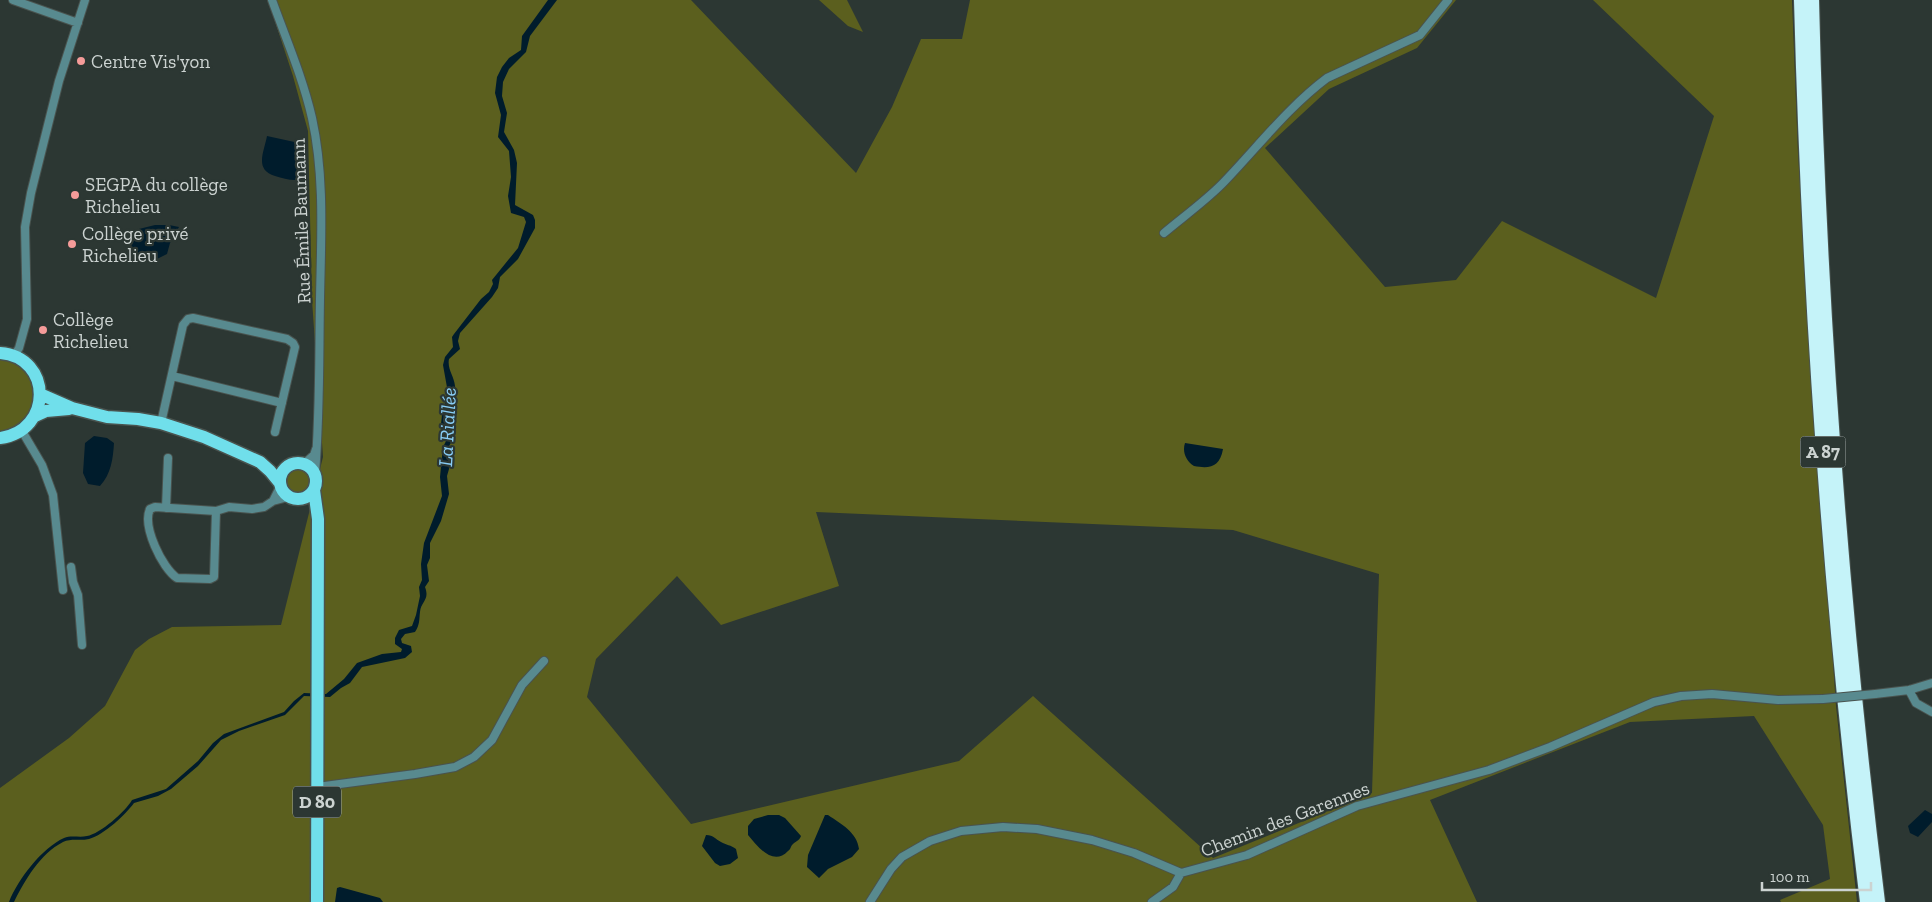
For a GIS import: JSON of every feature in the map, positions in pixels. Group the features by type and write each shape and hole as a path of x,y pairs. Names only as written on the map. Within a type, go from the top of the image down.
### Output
{"highway":[{"name":"A 87","path":"1801,0 1810,226 1822,437 1842,680 1867,902"},
{"name":"A 87","path":"1812,0 1820,207 1834,446 1854,689 1878,902"}],"main road":[{"path":"0,353 14,356 25,362 33,371 38,382 40,394 35,416 22,431 10,437 0,438"},
{"path":"40,394 72,408"},
{"path":"35,416 46,411 72,408 108,411 161,423 204,437 260,462 286,491 304,502 318,518"},
{"path":"260,462 288,465 299,462 305,463 314,473 316,484 314,490 307,497 286,491"},
{"path":"286,491 281,473 288,465"},
{"name":"D 80","path":"314,490 318,518 317,902"}],"street":[{"path":"13,0 78,23"},
{"path":"14,356 19,348 27,319 25,227 31,193 61,74 86,0"},
{"name":"Rue Émile Baumann","path":"272,0 306,96 319,163 320,278 317,448 314,473"},
{"path":"1164,234 1220,186 1314,88 1327,78 1420,35 1448,0"},
{"path":"161,423 183,325 188,319 193,318 287,339 293,342 295,346 275,432"},
{"path":"172,376 282,404"},
{"path":"22,431 42,465 53,494 62,589 74,585"},
{"path":"305,463 314,455 317,448"},
{"path":"166,508 168,458"},
{"path":"216,511 214,577 210,579 177,578 167,569 148,529 150,509 155,507 216,511 229,507 264,508 286,491"},
{"path":"272,501 286,491"},
{"path":"71,567 78,595 82,645"},
{"path":"317,787 455,767 474,757 492,740 522,685 544,660"},
{"name":"Chemin des Garennes","path":"870,902 891,869 902,857 930,841 961,831 1003,827 1037,829 1092,840 1181,873 1247,855 1357,806 1489,770 1550,747 1642,706 1674,697 1712,694 1778,700 1823,699 1909,690 1932,683"},
{"path":"1909,690 1916,703 1932,712"},
{"path":"1152,902 1173,887 1181,873"}],"green space":[{"path":"268,0 691,0 856,173 892,107 921,39 962,39 970,0 1456,0 1417,48 1329,89 1265,148 1385,287 1456,280 1502,221 1656,298 1714,116 1593,0 1792,0 1798,154 1836,706 1857,902 1781,902 1780,900 1830,879 1823,825 1754,716 1630,722 1430,800 1477,902 0,902 0,788 69,738 105,706 135,650 149,639 172,627 281,625 323,457 312,300 308,131 293,76","holes":["816,512 1233,530 1379,574 1372,793 1213,858 1033,696 959,761 691,824 587,697 596,659 677,576 721,625 839,586"]},
{"path":"819,0 847,0 863,32 848,26"},
{"path":"0,359 17,364 27,371 33,381 34,393 33,412 16,429 0,434"},
{"path":"298,466 308,470 312,480 308,490 298,494 288,490 284,480 288,470"}],"water":[{"name":"La Riallée","path":"548,0 557,0 530,36 526,52 509,69 503,82 502,96 507,113 504,132 514,150 517,163 515,205 533,215 535,228 518,259 500,277 498,288 492,297 460,333 458,341 460,349 449,359 455,391 447,419 448,428 453,439 448,448 449,469 447,476 449,494 441,521 430,543 430,558 427,565 429,581 425,587 426,598 421,608 418,627 415,632 405,634 401,639 402,643 411,646 412,652 405,658 362,667 350,683 330,697 304,696 285,715 239,731 221,740 198,766 171,789 158,796 134,803 114,824 95,837 86,840 63,842 47,853 34,868 14,902 9,902 25,874 47,849 64,838 84,837 99,831 124,810 132,800 166,789 198,761 213,743 224,734 284,712 304,693 326,694 344,679 357,663 382,654 401,652 402,649 395,644 395,638 399,630 412,626 416,615 420,596 419,587 422,580 421,564 424,543 442,496 440,477 443,447 446,441 441,424 448,393 443,365 445,357 453,347 452,337 454,334 481,299 489,292 493,284 492,280 518,248 526,222 524,217 511,213 508,196 511,177 509,151 498,137 501,115 495,93 497,77 509,58 521,50 522,36"},
{"path":"267,136 299,143 306,158 295,162 298,173 295,180 275,176 264,169 262,160"},
{"path":"155,225 179,227 170,243 167,254 155,260 134,257 131,247 139,229"},
{"path":"94,436 107,438 114,443 111,466 100,486 88,484 83,473 85,443"},
{"path":"1185,443 1223,449 1222,455 1217,463 1209,467 1194,466 1185,456"},
{"path":"1925,810 1932,814 1932,822 1918,837 1910,833 1908,826"},
{"path":"768,815 779,815 785,818 801,836 789,850 777,857 766,853 748,835 748,826 754,819"},
{"path":"825,815 843,825 852,833 859,849 852,857 828,869 819,878 807,867 808,855"},
{"path":"706,835 713,836 736,849 738,858 730,864 720,866 715,863 702,846"},
{"path":"340,887 380,898 383,902 335,902 337,888"}],"place":[{"name":"Centre Vis'yon","path":"81,61"},
{"name":"SEGPA du collège Richelieu","path":"75,195"},
{"name":"Collège privé Richelieu","path":"72,244"},
{"name":"Collège Richelieu","path":"43,330"}]}
